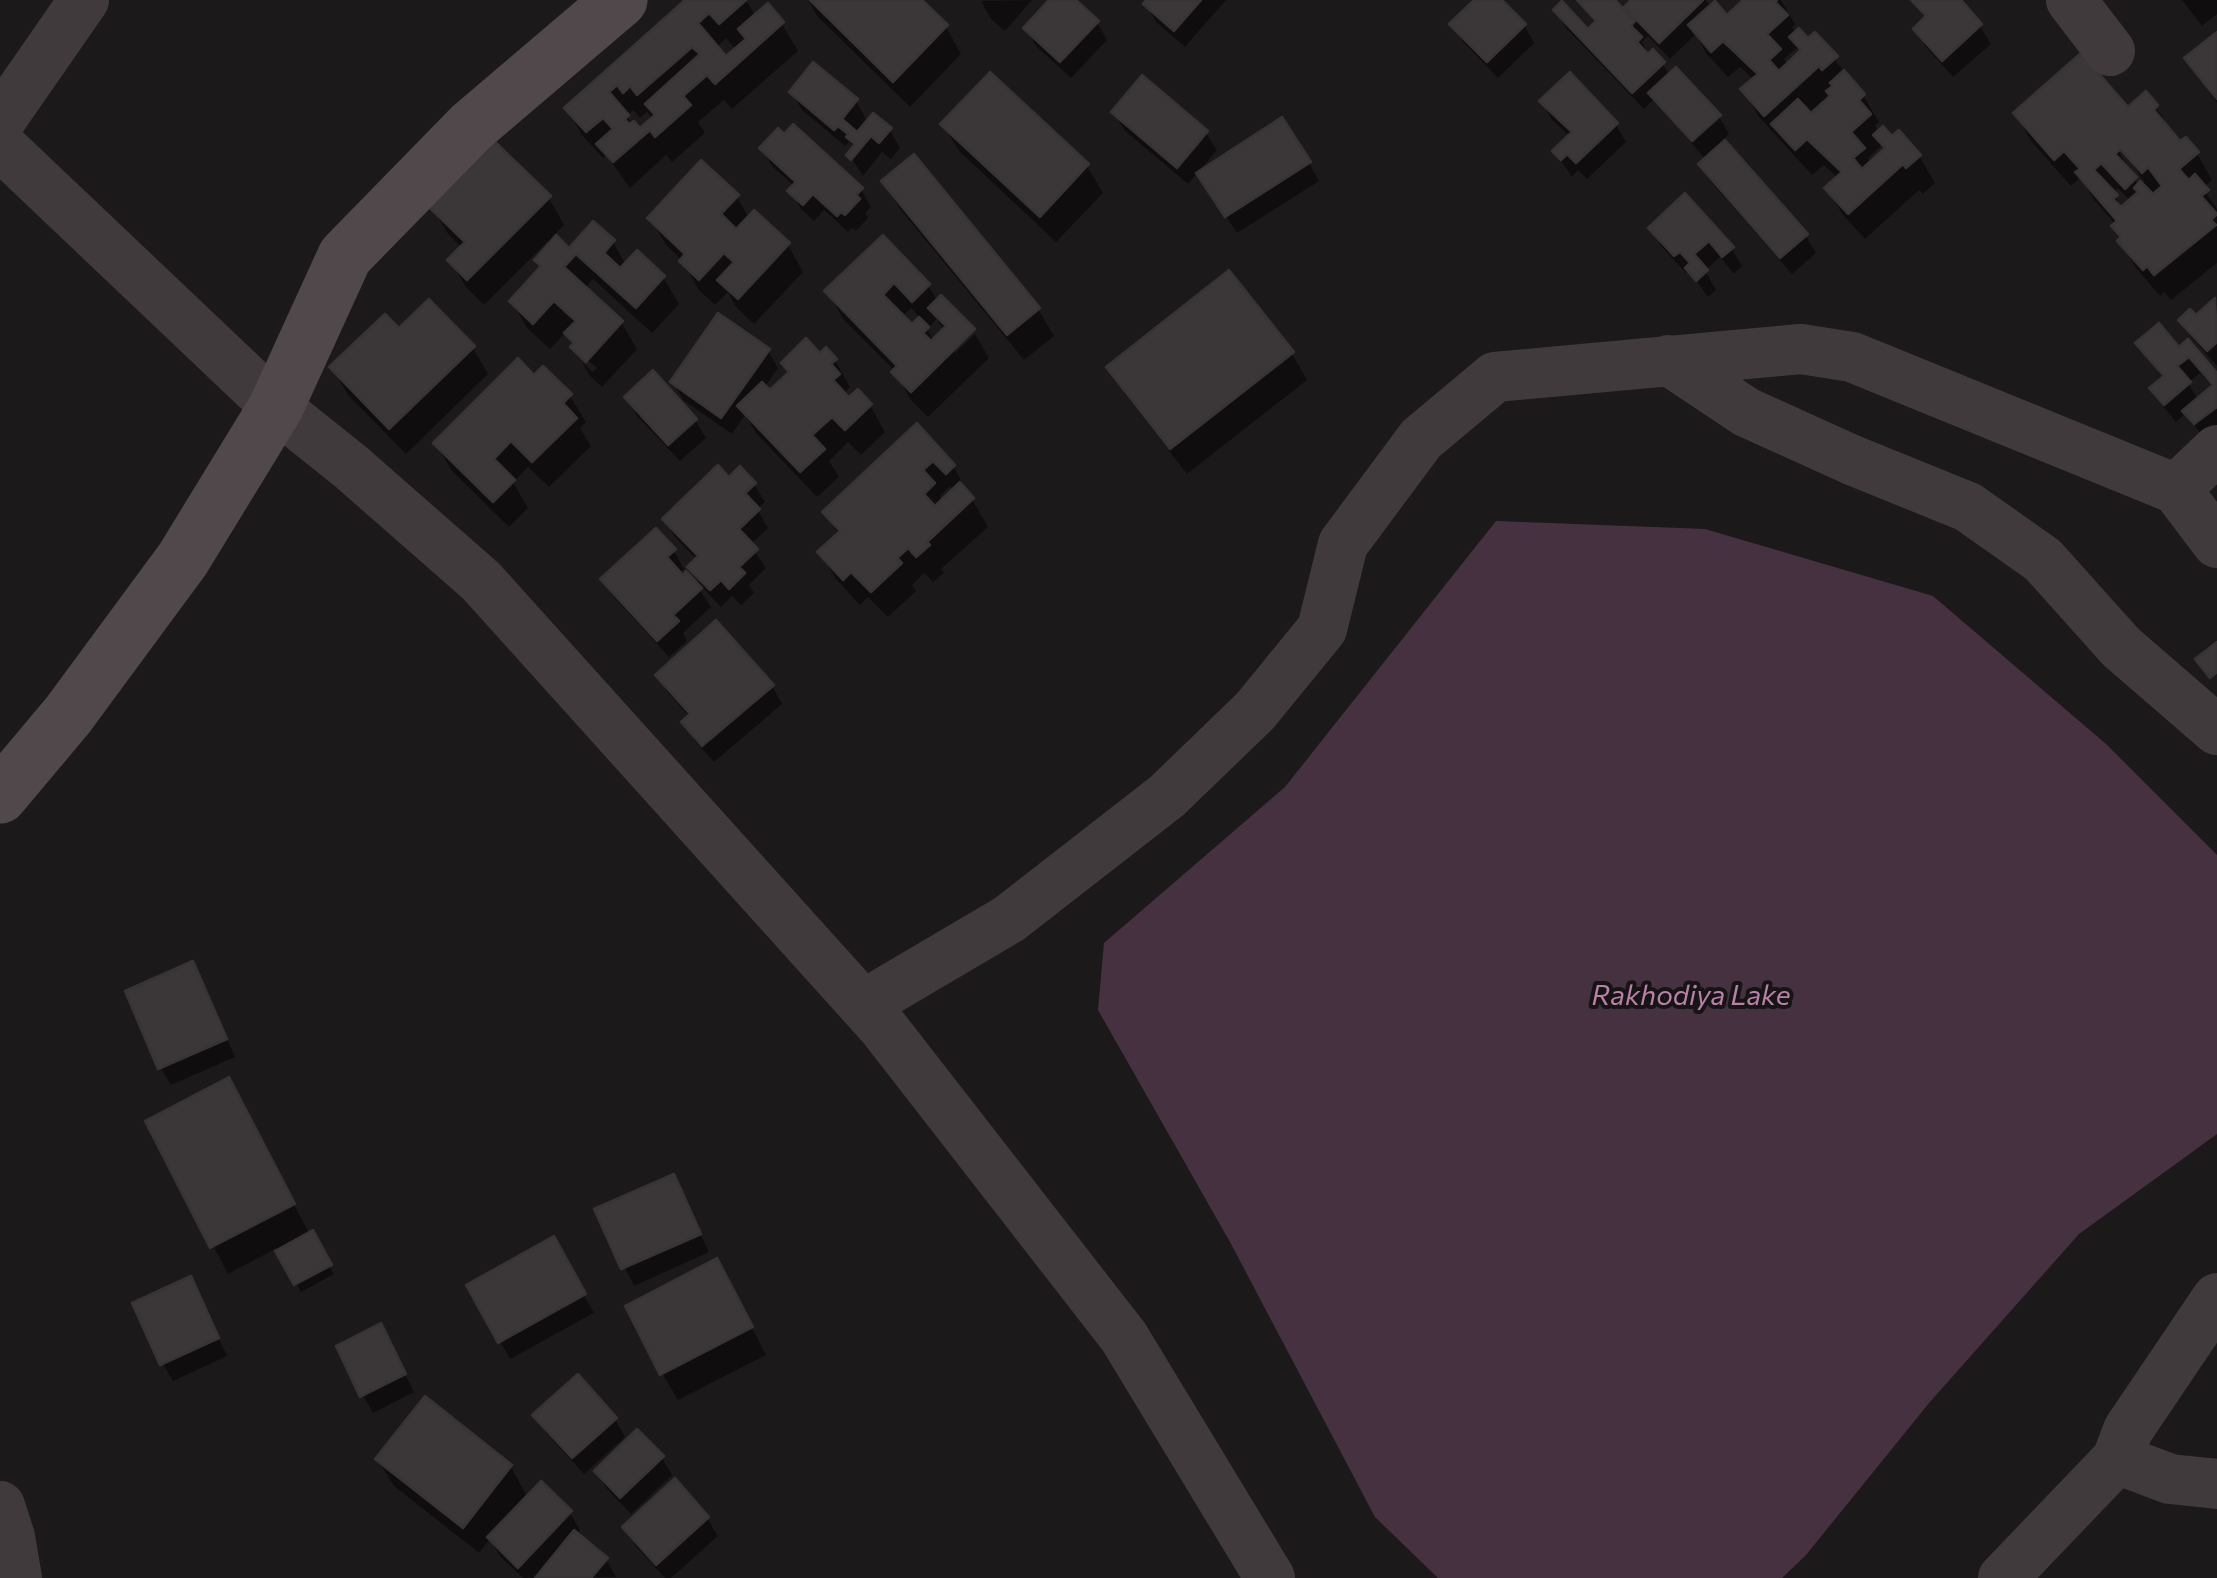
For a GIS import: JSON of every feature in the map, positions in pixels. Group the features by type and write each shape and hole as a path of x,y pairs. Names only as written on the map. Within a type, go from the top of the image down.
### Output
{"street":[{"path":"0,121 84,0"},
{"path":"0,796 68,716 182,559 276,407 345,256 471,127 620,0"},
{"path":"2071,0 2110,51"},
{"path":"0,145 276,407 352,467 481,581 862,1005 1124,1337 1270,1578"},
{"path":"862,1005 1008,919 1167,796 1255,711 1322,630 1343,544 1421,439 1495,377 1800,350 1852,357 2176,489 2217,543"},
{"path":"1668,360 1746,412 1968,507 2043,560 2122,647 2217,730"},
{"path":"2176,489 2217,450"},
{"path":"2002,1578 2117,1459 2128,1430 2217,1298"},
{"path":"2117,1459 2170,1479 2217,1484"},
{"path":"0,1506 17,1578"}],"water":[{"name":"Rakhodiya Lake","path":"1496,521 1705,529 1933,596 2106,744 2217,855 2217,1134 2079,1234 1929,1403 1806,1555 1782,1578 1438,1578 1375,1517 1230,1242 1098,1010 1104,943 1285,787"}],"building":[{"path":"685,0 746,0 719,24 709,13 698,23 726,56 746,39 738,29 768,3 784,22 715,84 707,75 683,96 691,105 655,137 650,130 613,162 596,144 613,129 603,118 586,132 564,108","holes":["692,47 700,54 645,104 655,115 640,128 634,121 629,124 625,119 629,115 609,92 617,85 623,93 630,86 637,95"]},
{"path":"810,0 922,0 948,25 893,82"},
{"path":"1049,0 1076,0 1099,21 1060,62 1023,28"},
{"path":"1146,0 1201,0 1174,31 1143,4"},
{"path":"1474,0 1502,0 1526,24 1487,62 1449,24"},
{"path":"1577,0 1615,0 1635,21 1631,26 1642,37 1637,42 1648,54 1653,49 1665,62 1632,93 1553,10 1562,1 1588,29 1596,21"},
{"path":"1631,0 1703,0 1659,43 1624,7"},
{"path":"1743,0 1777,0 1788,15 1767,34 1781,49 1769,60 1779,71 1801,50 1789,37 1799,28 1808,38 1815,32 1838,56 1822,70 1819,66 1764,116 1740,89 1758,74 1723,41 1711,52 1688,25 1715,1 1727,15"},
{"path":"1911,0 1961,0 1982,24 1942,61 1913,29 1926,16"},
{"path":"2217,32 2217,99 2184,58"},
{"path":"2081,53 2128,107 2146,91 2158,105 2154,110 2180,141 2186,137 2199,152 2179,169 2189,180 2195,174 2209,190 2201,196 2217,214 2211,220 2216,225 2154,275 2147,266 2143,270 2117,241 2121,237 2111,226 2117,221 2075,172 2080,169 2064,151 2054,160 2013,113","holes":["2120,149 2142,173 2148,167 2162,186 2153,194 2140,181 2134,188 2138,192 2121,207 2113,199 2118,195 2094,170 2101,163 2125,189 2137,177 2115,154"]},
{"path":"813,62 858,99 842,119 857,132 873,113 892,128 879,143 871,136 851,160 846,155 855,144 846,137 848,134 838,126 834,130 789,92"},
{"path":"1676,67 1721,115 1692,141 1648,93"},
{"path":"1844,70 1865,94 1859,100 1871,114 1851,132 1865,148 1853,158 1862,169 1885,148 1873,135 1883,126 1892,136 1899,130 1921,155 1906,168 1903,164 1848,214 1824,188 1842,172 1807,139 1795,150 1771,124 1798,99 1811,113 1830,96 1826,91 1833,86 1830,83"},
{"path":"990,72 1089,164 1040,217 940,124"},
{"path":"1570,72 1618,123 1576,163 1567,154 1561,160 1552,151 1572,132 1539,101"},
{"path":"1142,75 1208,131 1177,168 1111,112"},
{"path":"1282,117 1311,162 1225,217 1196,173"},
{"path":"793,124 863,188 856,195 860,199 845,215 841,212 837,216 813,194 803,205 787,191 796,182 759,148 778,128 784,134"},
{"path":"1725,140 1808,234 1780,258 1698,164"},
{"path":"494,141 551,196 467,280 447,260 465,242 429,207"},
{"path":"914,154 1040,308 1007,335 881,181"},
{"path":"701,160 739,195 721,214 736,229 754,210 790,243 738,299 717,280 734,262 724,253 699,280 679,261 685,254 647,218"},
{"path":"1685,193 1734,247 1722,257 1709,241 1694,254 1708,270 1696,281 1685,268 1690,263 1680,252 1674,256 1648,228"},
{"path":"593,221 615,240 604,253 620,268 637,250 665,276 636,308 576,254 564,267 623,321 586,362 570,347 574,343 564,333 576,321 554,301 533,324 509,301 541,266 534,260 556,235 569,248"},
{"path":"883,235 930,284 912,302 894,283 883,295 912,324 919,317 929,327 923,333 931,341 946,326 928,308 941,295 975,329 911,392 891,372 897,366 824,291"},
{"path":"1229,270 1294,352 1170,449 1106,367"},
{"path":"2215,298 2217,342 2207,351 2178,320 2190,309 2196,315"},
{"path":"429,299 475,346 389,429 329,367 385,314 399,328"},
{"path":"718,313 770,349 721,418 670,382"},
{"path":"2159,323 2179,347 2188,339 2217,373 2217,407 2194,424 2182,411 2213,385 2189,357 2177,366 2191,382 2164,405 2149,388 2164,376 2135,343"},
{"path":"806,338 820,353 826,347 837,359 831,364 840,374 833,380 849,397 858,389 872,404 845,430 832,417 812,435 825,449 800,472 737,406 762,382 770,390 789,372 781,363"},
{"path":"518,358 534,375 543,366 572,394 563,403 577,418 532,462 511,441 494,459 515,480 493,502 433,443"},
{"path":"653,370 697,419 668,445 624,397"},
{"path":"917,423 955,465 946,474 933,461 923,470 935,483 924,494 935,506 960,482 974,498 916,557 908,548 897,558 902,563 871,592 851,572 843,580 817,552 840,531 822,512"},
{"path":"718,465 729,477 740,466 756,483 745,493 760,509 739,529 758,549 739,567 745,573 729,589 721,580 710,590 687,567 698,556 662,519"},
{"path":"656,528 676,549 667,557 702,588 673,615 679,621 657,641 600,579"},
{"path":"716,620 774,685 702,746 681,722 690,714 655,675"},
{"path":"2217,642 2217,672 2210,678 2195,659"},
{"path":"193,961 227,1039 158,1069 125,991"},
{"path":"229,1077 295,1204 210,1248 145,1121"},
{"path":"674,1174 701,1234 621,1269 594,1209"},
{"path":"313,1230 332,1265 294,1285 275,1251"},
{"path":"554,1236 586,1294 498,1343 466,1285"},
{"path":"717,1258 753,1327 660,1375 625,1306"},
{"path":"191,1276 219,1338 160,1365 132,1303"},
{"path":"381,1323 406,1374 360,1397 336,1346"},
{"path":"578,1374 617,1418 572,1458 532,1415"},
{"path":"425,1396 512,1465 463,1528 375,1459"},
{"path":"637,1429 664,1456 620,1498 594,1471"},
{"path":"675,1478 709,1517 656,1565 622,1527"},
{"path":"541,1481 572,1511 518,1568 487,1537"},
{"path":"574,1530 608,1558 591,1578 535,1578"}]}
